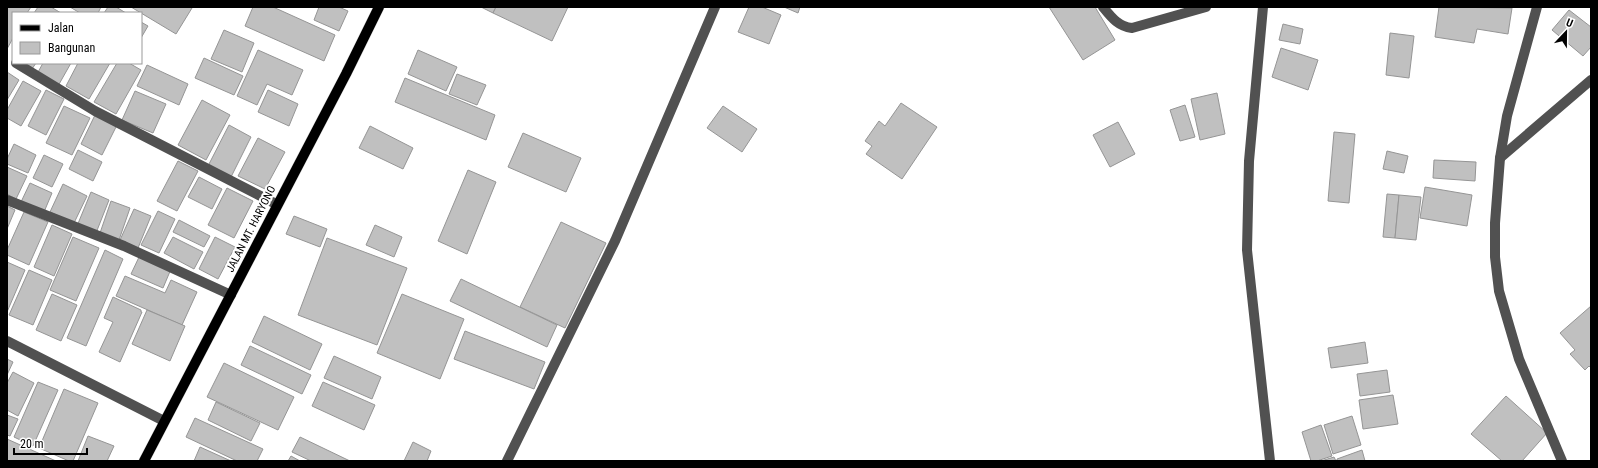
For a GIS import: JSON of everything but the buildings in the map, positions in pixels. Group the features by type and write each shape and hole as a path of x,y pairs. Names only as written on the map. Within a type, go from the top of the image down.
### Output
{"main road":[{"name":"JALAN MT. HARYONO","path":"144,461 231,295 276,204 346,74 379,7"}],"street":[{"path":"507,461 615,241 715,7"},
{"path":"1103,7 1115,22 1123,27 1132,28 1206,7"},
{"path":"1263,7 1249,161 1247,250 1270,461"},
{"path":"1537,7 1508,116 1500,158 1495,223 1495,257 1499,291 1519,359 1562,461"},
{"path":"18,64 95,111 276,204"},
{"path":"1500,158 1591,80"},
{"path":"7,200 124,246 231,295"},
{"path":"7,341 164,421"}]}
